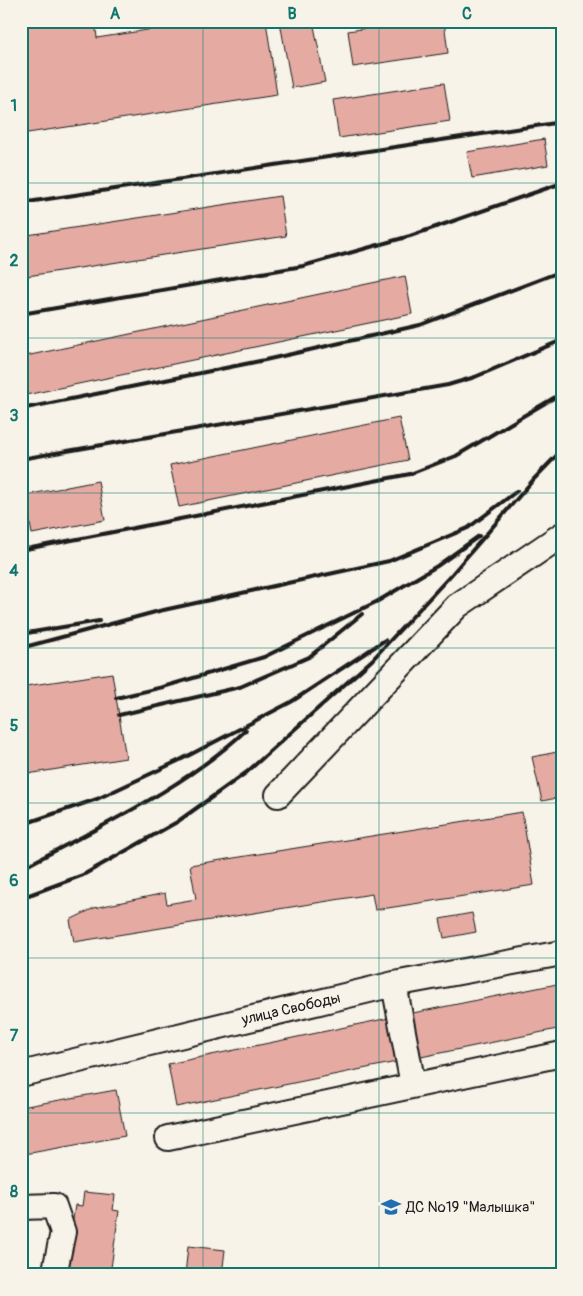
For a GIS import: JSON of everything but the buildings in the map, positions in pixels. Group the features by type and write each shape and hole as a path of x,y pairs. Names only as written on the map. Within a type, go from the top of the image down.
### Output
{"street":[{"path":"278,795 457,606 562,535"},
{"name":"улица Свободы","path":"21,1074 394,984 562,953"},
{"path":"394,984 413,1086"},
{"path":"168,1138 562,1054"},
{"path":"21,1059 50,1067"},
{"path":"21,1207 54,1206 63,1232 54,1275"}],"railway":[{"path":"21,203 562,122"},
{"path":"21,314 303,266 410,236 562,183"},
{"path":"21,409 265,360 420,325 562,271"},
{"path":"21,459 448,385 475,377 562,340"},
{"path":"21,550 410,474 456,456 562,393"},
{"path":"21,898 83,875 177,822 247,772 372,660 451,575 534,479 562,450"},
{"path":"21,648 159,611 389,561 468,528 517,491"},
{"path":"116,698 163,687 264,657 378,601 437,566 479,536"},
{"path":"119,715 240,687 309,657 362,614"},
{"path":"21,634 99,621"},
{"path":"21,825 97,799 180,760 291,702 385,640"},
{"path":"21,869 109,823 167,789 222,751 246,730"}],"place":[{"name":"ДС №19 \"Малышка\"","path":"391,1207"}]}
